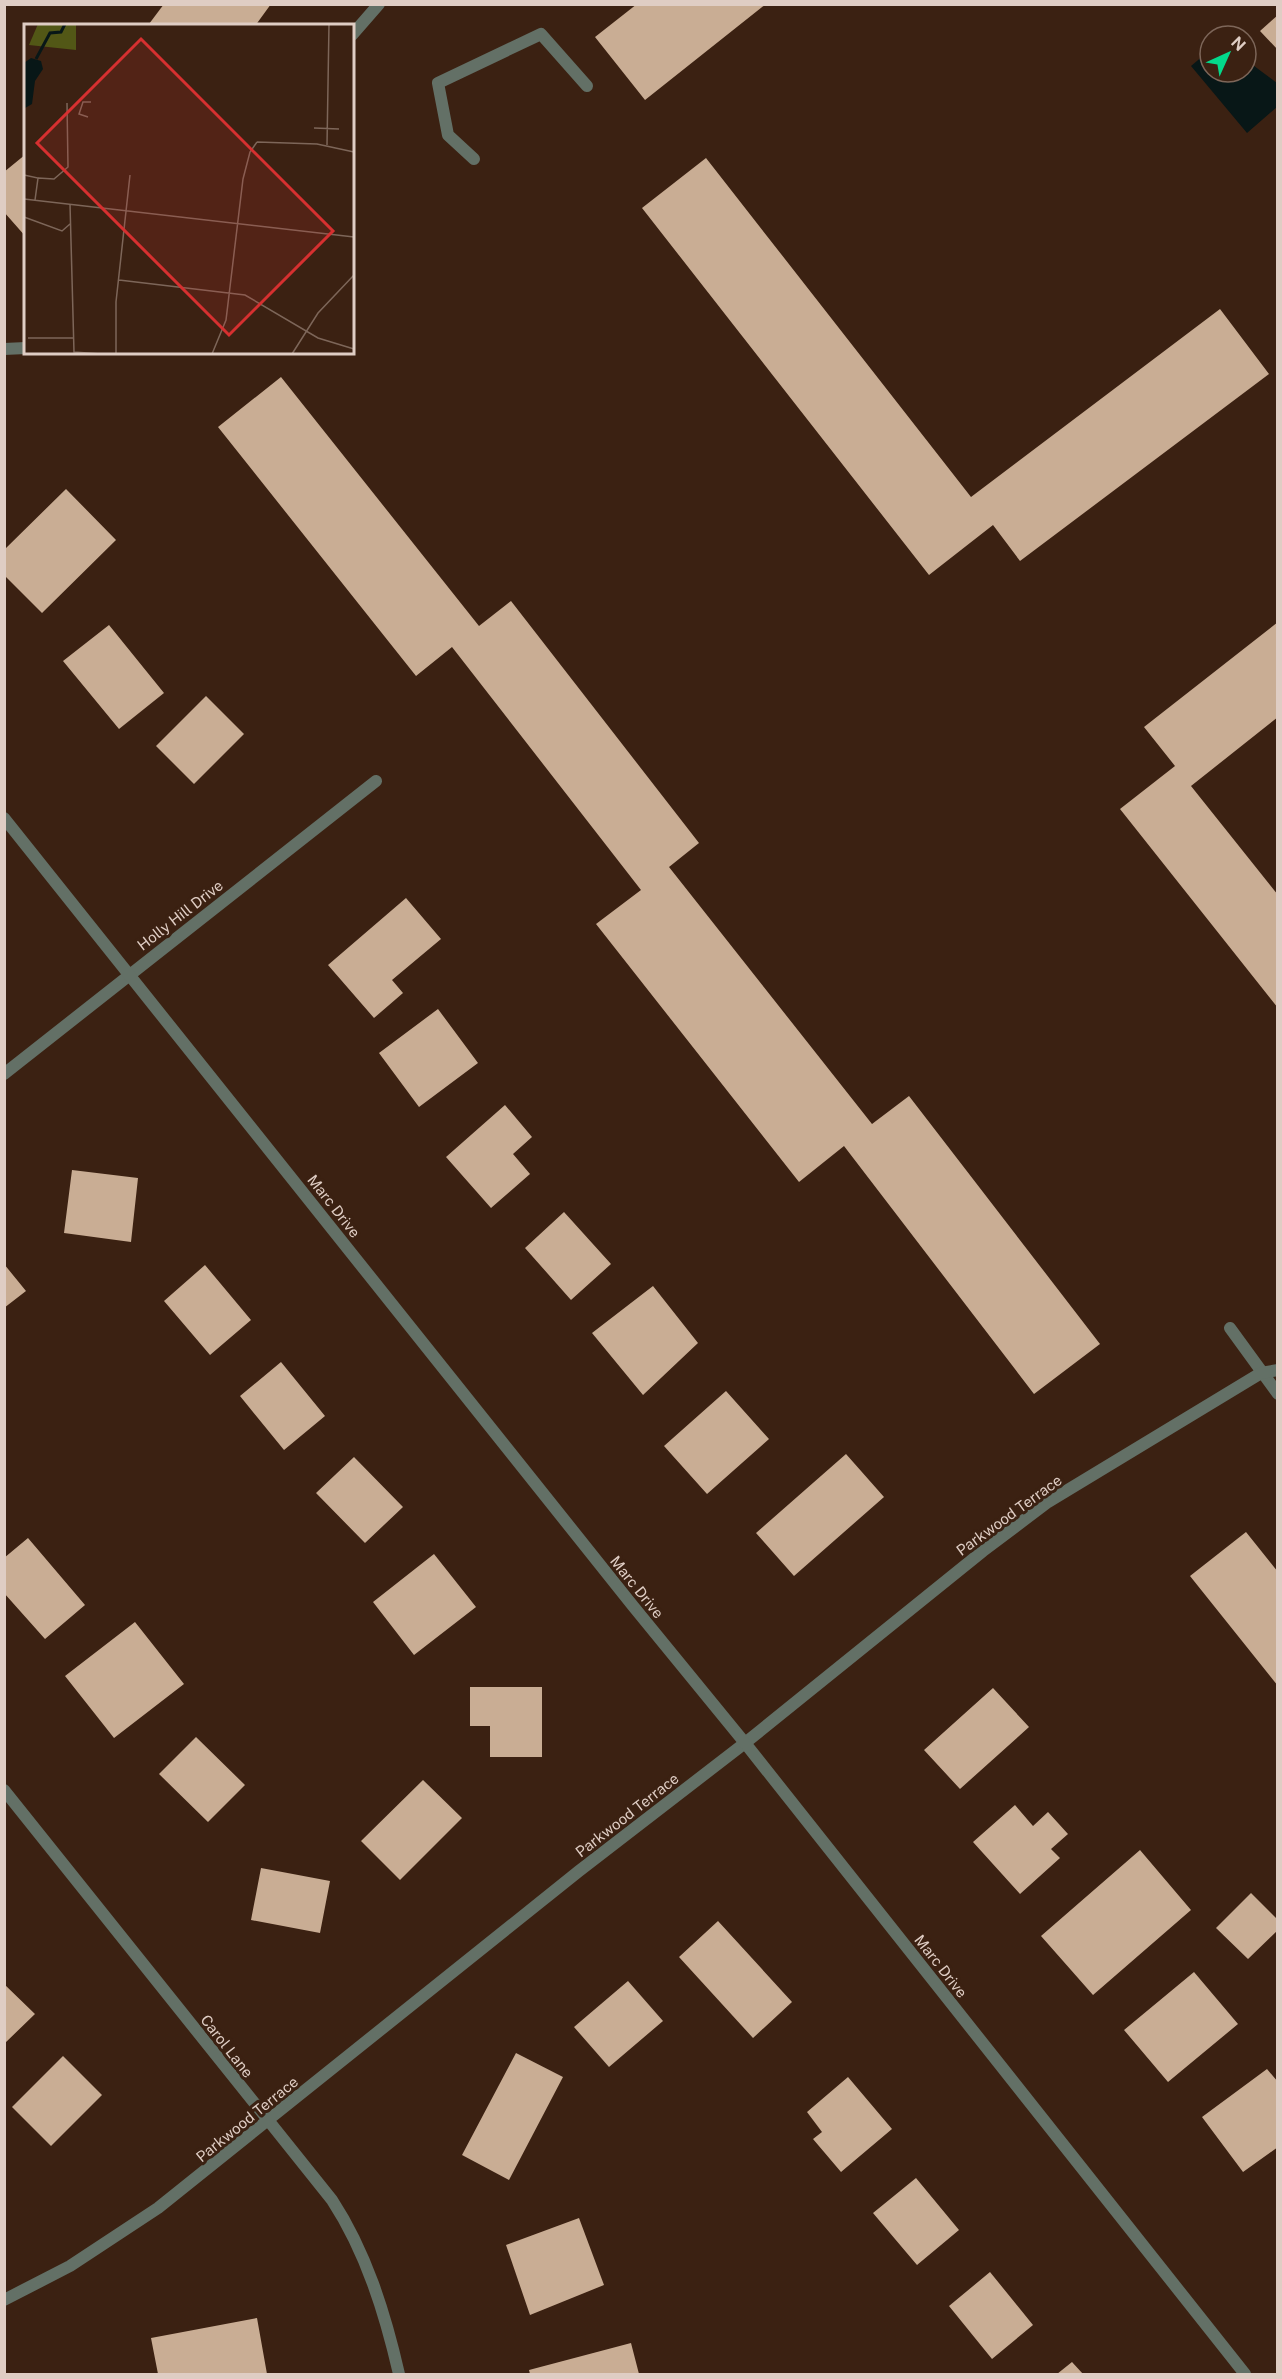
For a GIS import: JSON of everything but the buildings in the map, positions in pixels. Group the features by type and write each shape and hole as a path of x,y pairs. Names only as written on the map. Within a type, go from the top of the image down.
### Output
{"street":[{"path":"354,32 379,4"},
{"path":"474,159 448,135 438,83 541,34 587,86"},
{"path":"4,350 24,348"},
{"name":"Holly Hill Drive","path":"4,1074 376,781"},
{"name":"Marc Drive","path":"4,818 745,1743 1245,2374"},
{"path":"1230,1328 1278,1394"},
{"name":"Parkwood Terrace","path":"4,2300 70,2266 158,2208 579,1871 745,1743 983,1551 1048,1502 1261,1372 1278,1370"},
{"name":"Carol Lane","path":"4,1790 332,2200 349,2226 368,2268 399,2374"}],"shaded area":[{"path":"1198,60 1198,74 1191,66"},
{"path":"1258,69 1277,83 1277,107 1247,133 1206,84 1258,84"}]}
